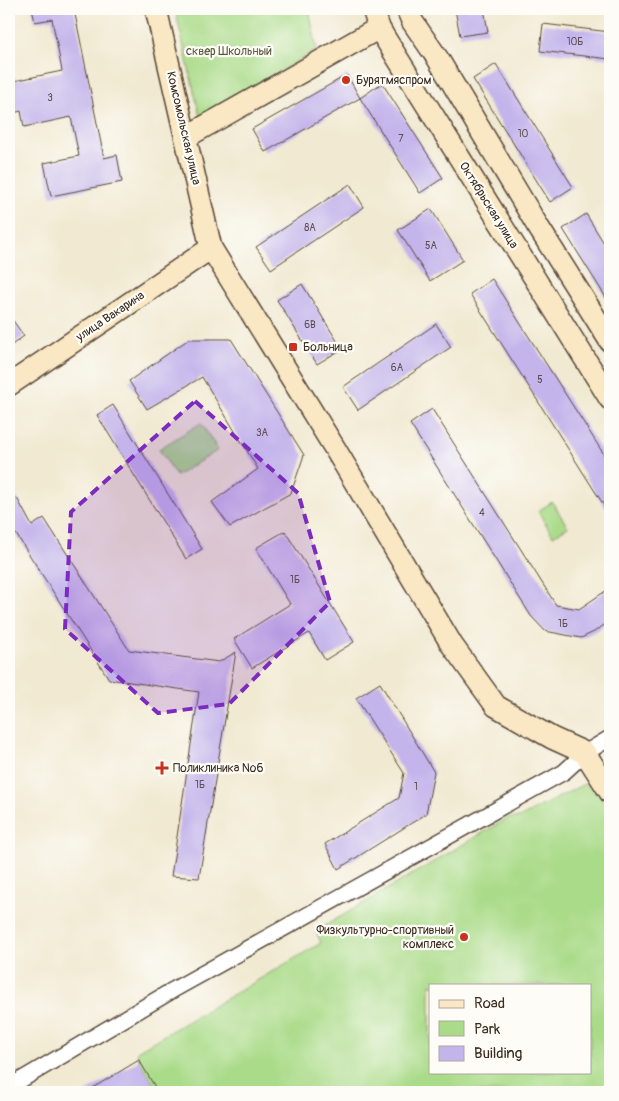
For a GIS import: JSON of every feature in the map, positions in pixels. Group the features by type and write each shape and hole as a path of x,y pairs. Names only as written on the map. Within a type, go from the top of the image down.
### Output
{"street":[{"name":"Комсомольская улица","path":"156,9 212,248 452,645 496,706 552,738 585,753"},
{"path":"407,9 412,21 438,59 542,233 610,341"},
{"path":"186,137 376,18"},
{"name":"Октябрьская улица","path":"376,18 610,399"},
{"name":"улица Вакарина","path":"9,385 212,248"},
{"path":"9,1087 182,985 564,772 585,753 610,738"},
{"path":"585,753 610,792"}],"highlighted area":[{"path":"195,401 298,493 330,602 229,704 158,713 65,629 71,512"}],"green space":[{"name":"сквер Школьный","path":"175,9 309,9 317,50 200,117"},
{"path":"201,423 218,450 176,476 159,449"},
{"path":"552,502 568,527 553,536 538,511"},
{"name":"Физкультурно-спортивный комплекс","path":"584,784 600,796 610,813 610,1092 158,1092 139,1060 137,1051 321,943 316,931 508,818 519,818"}],"building":[{"path":"32,9 74,9 104,158 117,155 122,182 51,196 44,163 79,156 71,117 24,127 21,111 9,114 9,82 62,71 52,19 35,22"},
{"path":"455,9 484,9 488,32 460,36"},
{"path":"543,24 610,32 610,59 540,51"},
{"path":"496,64 573,187 550,202 473,79"},
{"path":"347,75 360,98 265,152 252,129"},
{"path":"382,83 443,178 420,193 360,98"},
{"path":"350,184 364,207 271,269 256,247"},
{"path":"431,209 463,260 430,281 398,230"},
{"path":"586,214 610,253 610,304 563,229"},
{"path":"492,279 610,464 610,515 470,294"},
{"path":"302,284 342,349 317,364 277,300"},
{"path":"9,315 24,336 9,347"},
{"path":"436,324 451,347 358,410 343,387"},
{"path":"189,339 231,339 304,455 291,493 230,527 212,502 258,469 202,377 147,409 129,381"},
{"path":"113,405 202,549 186,559 97,415"},
{"path":"432,409 556,605 579,609 610,588 610,621 581,638 545,631 531,616 410,424"},
{"path":"17,498 32,526 44,518 129,650 219,662 236,652 199,878 171,876 199,692 109,679 16,534 9,538 9,502"},
{"path":"285,531 354,642 325,660 309,633 252,668 234,639 290,604 256,548"},
{"path":"380,683 434,772 426,814 338,869 325,844 399,798 404,773 356,698"},
{"path":"139,1060 158,1092 86,1092"}],"place":[{"name":"Бурятмяспром","path":"346,80"},
{"name":"Больница","path":"293,347"},
{"name":"Поликлиника №6","path":"162,768"},
{"name":"Физкультурно-спортивный комплекс","path":"464,937"}]}
